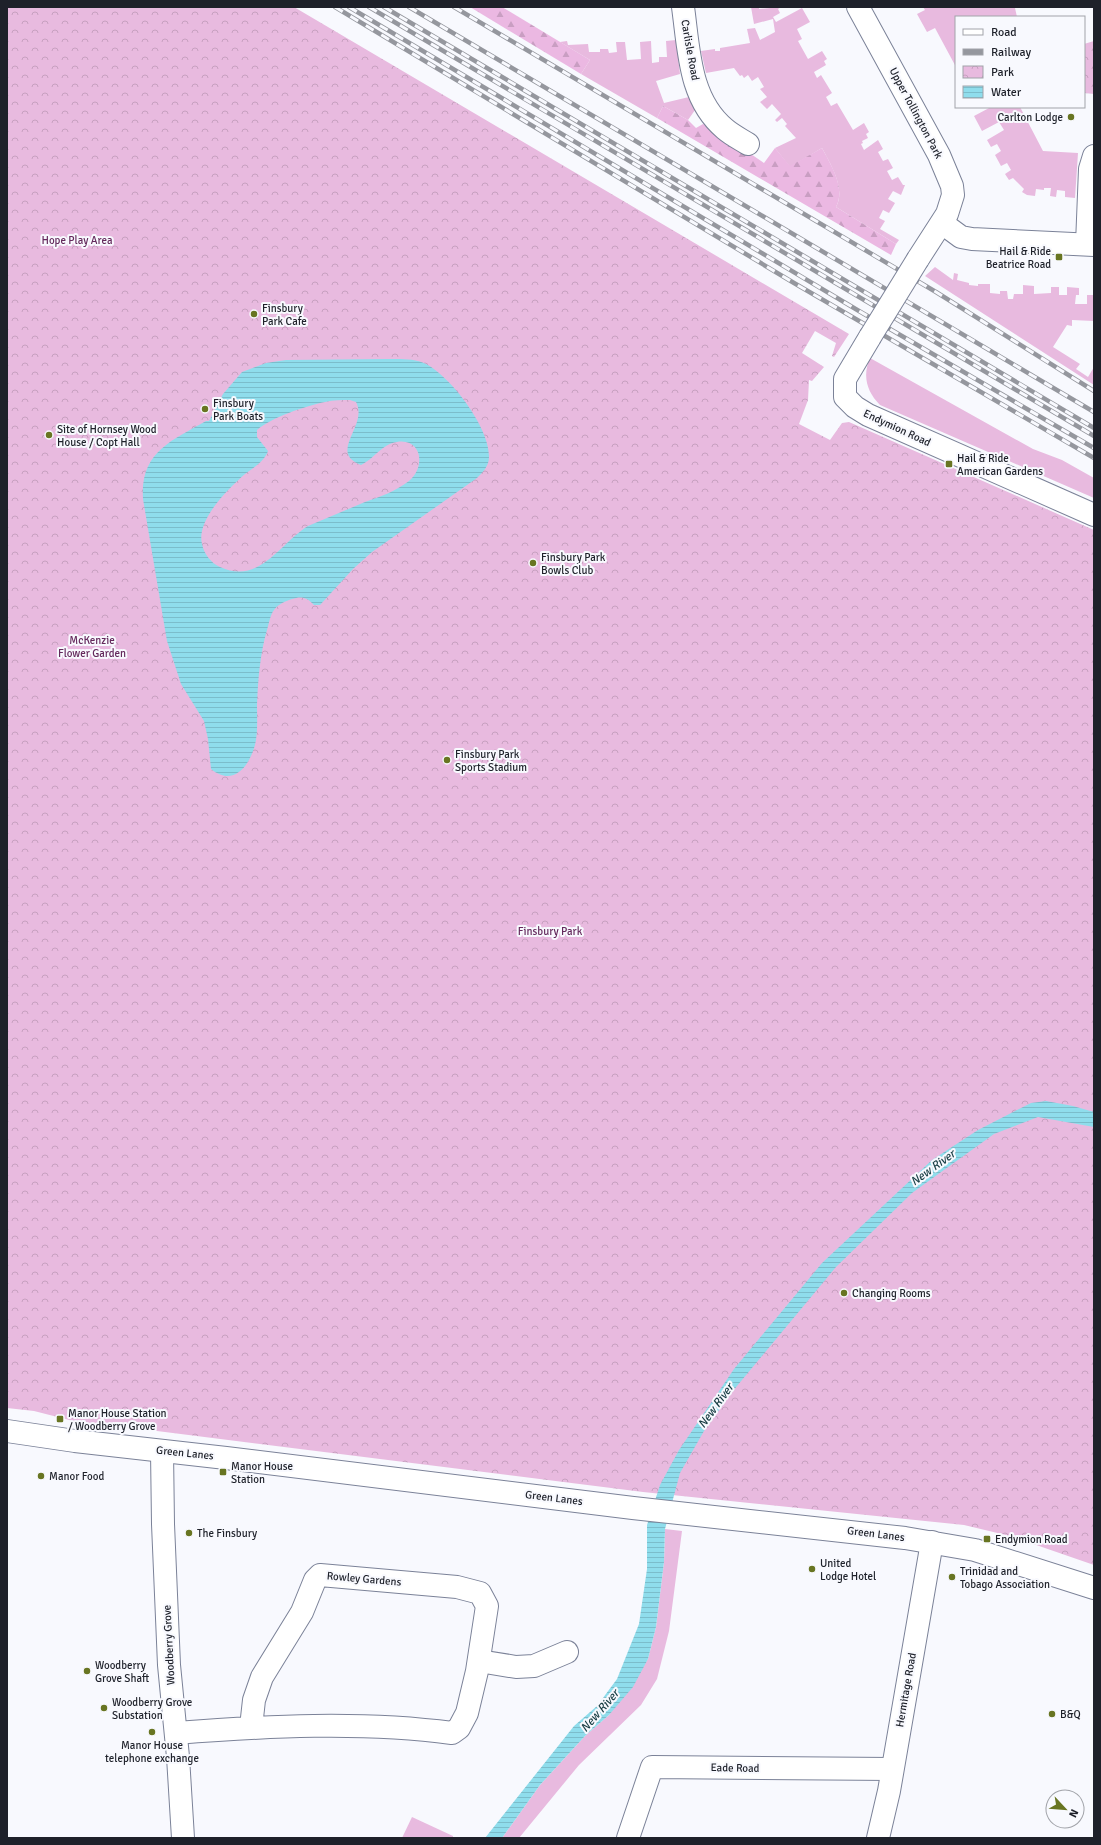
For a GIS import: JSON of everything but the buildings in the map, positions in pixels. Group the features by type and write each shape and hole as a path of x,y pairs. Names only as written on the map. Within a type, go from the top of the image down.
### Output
{"street":[{"name":"Carlisle Road","path":"683,7 693,76 702,99 708,111 721,126 748,144"},
{"name":"Upper Tollington Park","path":"858,7 949,175 953,195 947,214 942,223"},
{"path":"942,223 961,237 972,239 1091,244 1090,169 1094,156"},
{"name":"Endymion Road","path":"942,223 918,259 852,367 844,386 845,397 855,407 868,415 1094,515"},
{"name":"Green Lanes","path":"8,1432 633,1508 859,1532 932,1542 981,1552 1094,1588"},
{"name":"Woodberry Grove","path":"162,1451 163,1524 169,1665 176,1733 183,1838"},
{"name":"Hermitage Road","path":"878,1838 892,1769 932,1542"},
{"name":"Rowley Gardens","path":"176,1733 251,1727 378,1727 452,1734 458,1728 467,1713 479,1661 487,1606 480,1593 457,1587 320,1575 315,1580 302,1612 262,1677 254,1700 251,1727"},
{"path":"479,1661 516,1667 534,1666 567,1652"},
{"name":"Eade Road","path":"628,1838 652,1767 892,1769"}],"green space":[{"name":"Finsbury Park","path":"7,7 294,7 849,334 834,357 832,356 836,343 815,331 802,353 824,367 812,381 809,380 808,400 799,424 830,440 842,423 849,422 1094,530 1094,1565 1010,1536 964,1525 643,1492 157,1431 85,1424 34,1411 7,1408"},
{"path":"470,7 502,7 590,60 581,74"},
{"path":"751,7 759,7 759,9 781,7 778,9 780,13 773,17 776,22 802,8 810,22 797,29 802,39 798,41 808,59 822,51 827,59 824,61 826,65 814,72 817,78 821,75 832,93 826,97 831,106 837,103 853,130 864,123 869,132 866,134 868,138 862,141 863,143 861,144 864,150 878,140 883,149 878,152 883,161 888,159 893,168 887,171 892,180 898,177 903,185 905,185 901,195 893,191 888,199 895,203 889,213 883,210 879,218 885,221 880,229 899,240 896,244 836,207 839,200 838,185 833,169 822,148 790,167 775,148 796,138 785,126 787,124 782,118 777,122 775,120 781,114 772,104 767,109 760,102 767,97 760,89 764,87 758,77 752,81 748,75 744,78 742,75 740,76 734,68 706,73 701,51 715,49 715,51 720,51 720,48 750,43 747,29 755,28 760,40 775,32 773,19 754,24"},
{"path":"923,7 1017,7 1015,8 1017,16 955,16 955,65 935,28 927,32 917,14 925,10"},
{"path":"676,40 680,74 656,81 664,103 689,97 695,110 688,120 663,106 657,118 581,74 590,60 560,42 567,41 568,45 588,44 589,52 600,52 600,49 608,49 609,53 617,52 616,42 625,42 627,60 641,59 640,42 651,41 652,63 659,62 659,57 667,57 666,41"},
{"path":"1094,41 1094,94 1085,93 1085,44"},
{"path":"663,106 688,120 696,128 703,124 713,128 764,163 775,148 790,166 822,148 833,169 838,184 839,200 836,207 896,244 891,255 657,118"},
{"path":"989,108 1021,108 1043,151 1078,153 1075,198 1065,197 1065,191 1057,190 1056,197 1050,196 1051,188 1044,188 1044,190 1036,189 1035,196 1027,195 1022,192 1024,189 1013,178 1009,180 1005,174 1011,170 1007,163 1001,166 995,155 1001,151 997,144 991,147 987,140 1004,130 999,122 982,131 974,116"},
{"path":"935,267 953,280 954,273 958,274 957,280 969,283 969,285 978,286 978,284 990,284 990,293 1000,294 1000,291 1007,291 1008,299 1013,299 1014,294 1023,294 1023,285 1034,286 1034,294 1051,293 1051,287 1059,287 1059,295 1067,295 1067,287 1079,288 1079,295 1076,295 1075,304 1087,304 1087,295 1094,295 1094,321 1072,320 1072,326 1067,325 1053,347 1080,364 1076,369 1088,377 1094,367 1094,385 925,276"},
{"path":"870,358 1033,449 1062,460 1094,478 1094,498 880,405 872,395 867,383 866,371"},
{"path":"665,1529 682,1531 669,1631 657,1679 641,1705 579,1765 519,1838 502,1838 540,1785 585,1736 609,1715 648,1659 656,1627 664,1562"},
{"path":"412,1817 453,1836 453,1838 402,1838"}],"water":[{"path":"402,359 426,364 447,380 467,404 483,432 488,445 489,460 485,469 477,478 372,552 353,569 320,605 314,605 309,600 304,598 298,598 280,604 276,608 270,620 261,658 255,745 249,761 244,767 233,775 226,776 211,769 208,739 204,721 181,684 167,641 143,499 143,483 152,459 160,450 181,435 206,421 209,421 223,394 242,372 266,363 286,360","holes":["334,400 350,400 356,402 359,411 348,446 348,453 352,460 361,465 392,443 405,442 412,444 419,455 419,461 418,468 409,481 382,496 308,526 258,567 247,571 234,571 220,567 211,561 206,555 202,544 201,535 204,525 208,515 222,496 245,474 255,467 266,455 268,451 257,437 257,430 280,416 308,406"]},
{"name":"New River","path":"1046,1101 1094,1112 1094,1127 1038,1117 994,1134 912,1193 836,1267 732,1392 704,1431 680,1473 665,1529 664,1562 656,1627 648,1659 633,1687 609,1715 585,1736 540,1785 502,1838 485,1838 574,1726 597,1706 617,1679 639,1624 647,1569 647,1525 660,1485 679,1450 734,1369 822,1263 932,1160 978,1130 1031,1103"}],"railway":[{"path":"335,7 794,283 1094,458"},
{"path":"349,7 859,311 1094,448"},
{"path":"369,7 1094,436"},
{"path":"384,7 1094,428"},
{"path":"409,7 1094,412"},
{"path":"454,7 936,292 1094,391"}],"place":[{"name":"Carlton Lodge","path":"1071,117"},
{"name":"Hail & Ride Beatrice Road","path":"1059,257"},
{"name":"Finsbury Park Cafe","path":"254,314"},
{"name":"Finsbury Park Boats","path":"205,409"},
{"name":"Site of Hornsey Wood House / Copt Hall","path":"49,435"},
{"name":"Hail & Ride American Gardens","path":"949,464"},
{"name":"Finsbury Park Bowls Club","path":"533,563"},
{"name":"Finsbury Park Sports Stadium","path":"447,760"},
{"name":"Changing Rooms","path":"844,1293"},
{"name":"Manor House Station / Woodberry Grove","path":"60,1419"},
{"name":"Manor House Station","path":"223,1472"},
{"name":"Manor Food","path":"41,1476"},
{"name":"The Finsbury","path":"189,1533"},
{"name":"Endymion Road","path":"987,1539"},
{"name":"United Lodge Hotel","path":"812,1569"},
{"name":"Trinidad and Tobago Association","path":"952,1577"},
{"name":"Woodberry Grove Shaft","path":"87,1671"},
{"name":"Woodberry Grove Substation","path":"104,1708"},
{"name":"B&Q","path":"1052,1714"},
{"name":"Manor House telephone exchange","path":"152,1732"}],"park label":[{"name":"Hope Play Area","path":"77,240"},
{"name":"McKenzie Flower Garden","path":"92,646"}]}
